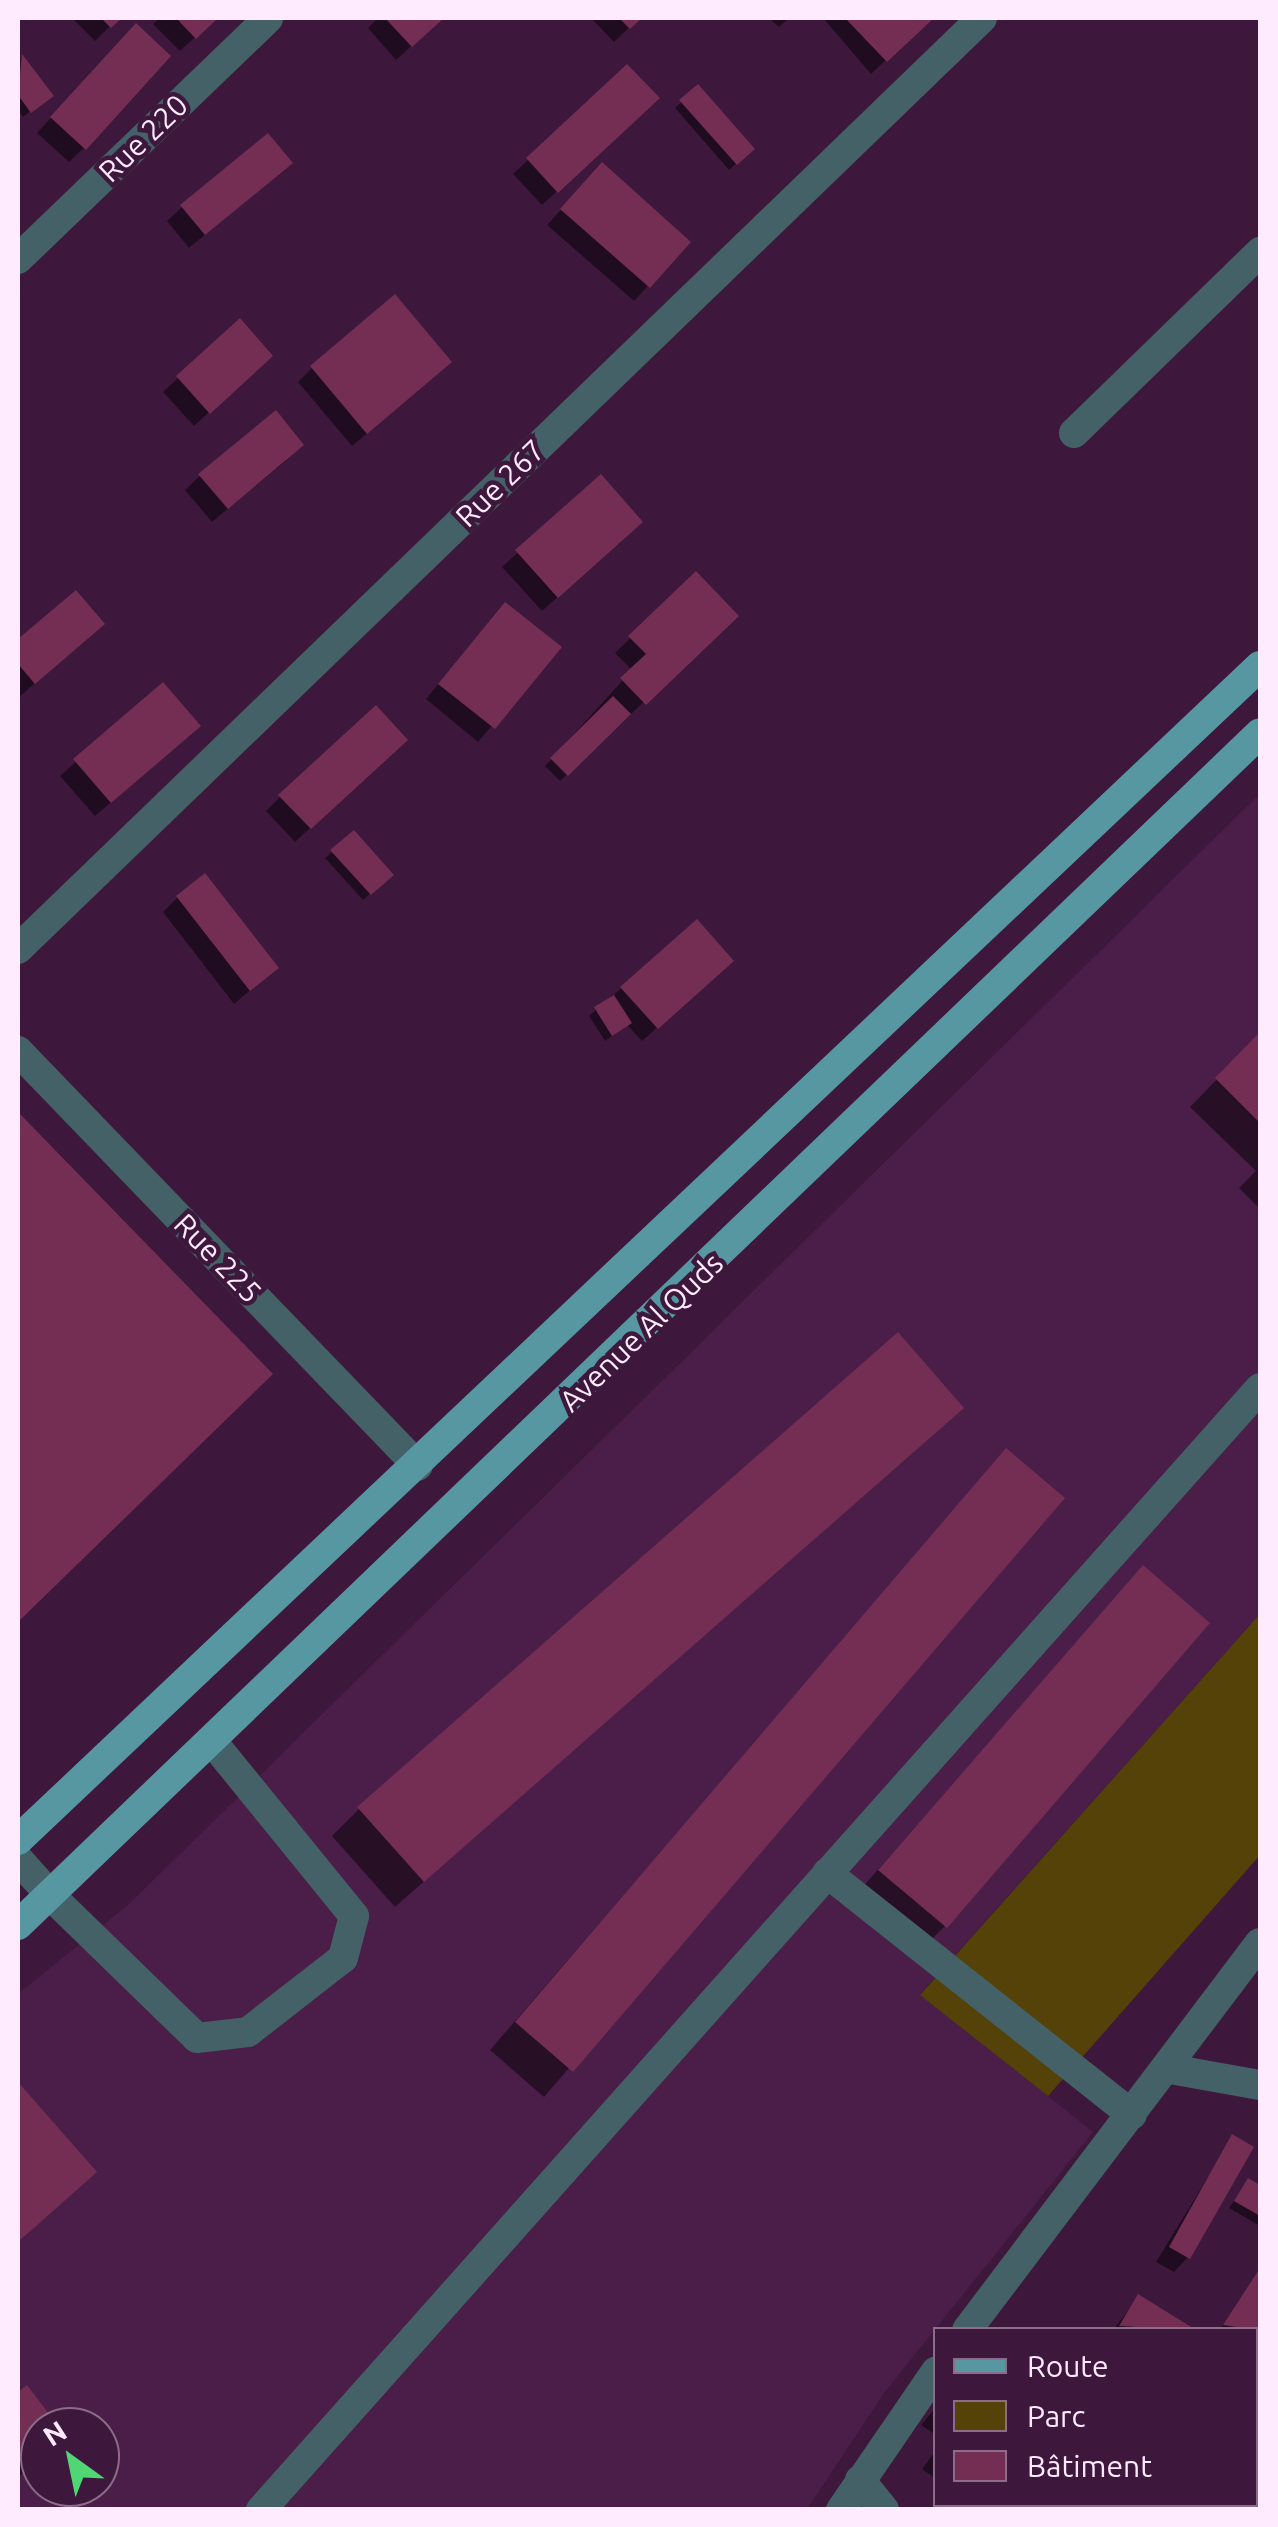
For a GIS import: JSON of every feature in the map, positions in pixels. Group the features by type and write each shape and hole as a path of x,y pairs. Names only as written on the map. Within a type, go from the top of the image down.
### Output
{"main road":[{"name":"Avenue Al Quds","path":"18,1840 1260,666"},
{"name":"Avenue Al Quds","path":"18,1925 214,1744 1260,733"}],"street":[{"name":"Rue 220","path":"18,259 268,18"},
{"name":"Rue 267","path":"18,949 982,18"},
{"path":"1074,432 1260,252"},
{"name":"Rue 225","path":"18,1051 418,1466"},
{"path":"261,2510 1260,1388"},
{"path":"18,1859 198,2038 248,2032 343,1958 354,1916 214,1744"},
{"path":"828,1872 1132,2116"},
{"path":"969,2327 1170,2069 1260,1943"},
{"path":"1170,2069 1260,2085"},
{"path":"841,2510 933,2375"},
{"path":"860,2480 884,2510"}],"shaded area":[{"path":"1260,794 1260,1614 920,1994 1093,2132 933,2327 807,2509 18,2510 18,1994 127,1906"}],"green space":[{"path":"1260,1614 1260,1855 1048,2096 920,1995"}],"building":[{"path":"101,18 122,18 111,28"},
{"path":"176,18 218,18 196,39"},
{"path":"385,18 444,18 412,47"},
{"path":"619,18 642,18 630,29"},
{"path":"845,18 934,18 887,62"},
{"path":"136,23 171,56 86,150 50,117"},
{"path":"22,54 54,96 31,113 18,95"},
{"path":"627,64 660,98 558,193 526,158"},
{"path":"698,84 755,149 737,165 679,100"},
{"path":"268,133 293,163 205,235 180,205"},
{"path":"602,162 691,242 650,288 560,209"},
{"path":"395,294 452,362 367,434 310,366"},
{"path":"240,318 273,356 210,414 176,376"},
{"path":"276,410 304,445 228,509 198,474"},
{"path":"601,474 643,522 558,598 515,550"},
{"path":"696,571 739,616 646,705 620,678 646,654 628,636"},
{"path":"76,590 105,624 35,684 18,664 18,639"},
{"path":"505,602 562,647 495,729 438,684"},
{"path":"163,682 201,726 111,803 73,759"},
{"path":"613,696 631,714 568,776 550,758"},
{"path":"376,705 408,740 311,829 278,795"},
{"path":"354,830 394,875 371,895 330,850"},
{"path":"205,873 279,968 250,991 176,896"},
{"path":"697,919 734,961 658,1029 620,987"},
{"path":"614,995 632,1023 612,1036 594,1007"},
{"path":"1260,1032 1260,1123 1215,1078"},
{"path":"18,1112 273,1374 18,1622"},
{"path":"898,1332 964,1408 424,1882 357,1807"},
{"path":"1006,1448 1065,1498 573,2072 515,2022"},
{"path":"1143,1565 1210,1623 947,1928 878,1870"},
{"path":"18,2082 97,2172 18,2242"},
{"path":"1232,2134 1254,2147 1190,2259 1169,2247"},
{"path":"1248,2178 1260,2185 1260,2216 1234,2201"},
{"path":"1260,2268 1258,2339 1258,2327 1223,2325"},
{"path":"1138,2294 1191,2327 1138,2327 1119,2326"},
{"path":"27,2385 44,2407 20,2407 20,2451 18,2448 18,2392"},
{"path":"1064,2507 1065,2510 1031,2510"}]}
